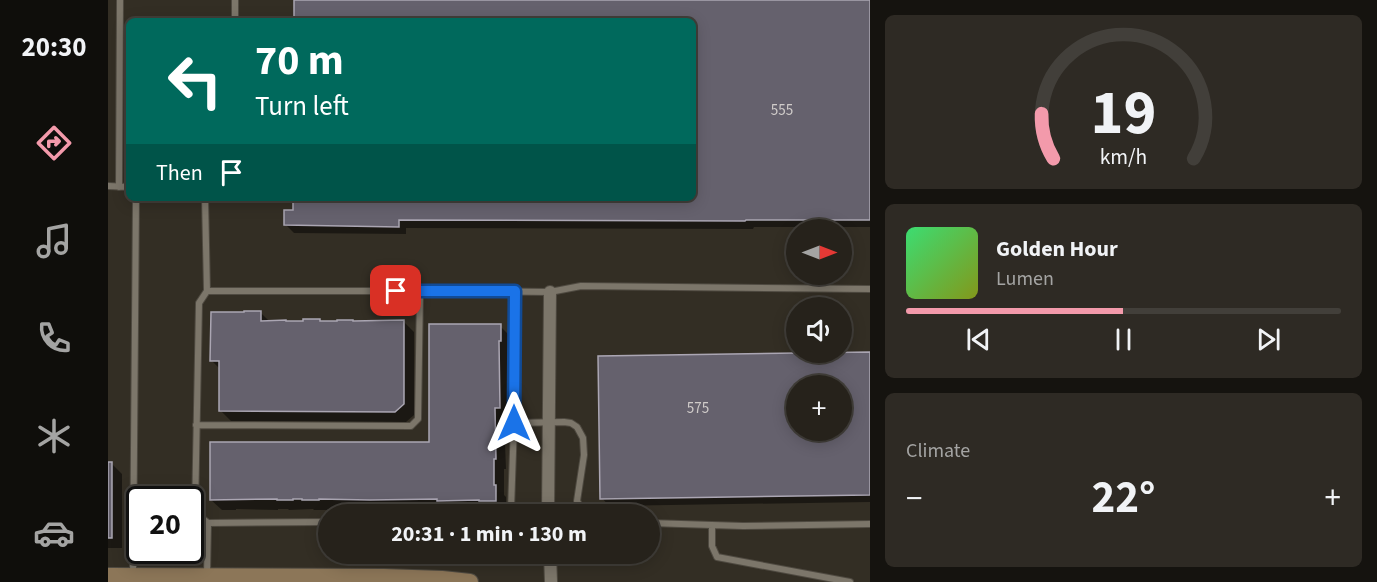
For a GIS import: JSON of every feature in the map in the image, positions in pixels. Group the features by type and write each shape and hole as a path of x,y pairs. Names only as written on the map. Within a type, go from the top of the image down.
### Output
{"main road":[{"path":"108,576 384,577 470,582"}],"street":[{"path":"548,504 550,292"},
{"path":"550,564 551,582"}],"lane":[{"path":"119,187 120,0"},
{"path":"235,0 235,18"},
{"path":"108,186 126,187"},
{"path":"133,576 136,201"},
{"path":"205,201 207,291 199,303 195,513 208,524 318,522"},
{"path":"207,291 550,292 581,286 870,289"},
{"path":"196,425 411,426 418,419 420,291"},
{"path":"511,504 515,291"},
{"path":"514,423 571,423 577,427 583,438 584,455 578,501 580,504"},
{"path":"207,577 208,524"},
{"path":"660,524 743,526 870,524"},
{"path":"712,525 712,546 717,557 850,582"}],"building":[{"path":"294,0 870,0 870,220 399,220 399,227 284,225 284,210 293,210 293,201 696,201 696,18 294,18"},
{"path":"261,311 261,321 404,320 404,404 395,412 219,411 219,361 210,361 211,312"},
{"path":"429,324 501,324 500,408 495,408 494,485 496,485 496,501 210,500 210,442 429,442"},
{"path":"852,352 870,352 870,495 600,499 598,356 786,353 786,363 852,363"},
{"path":"108,462 112,462 112,538 108,538"}],"route":[{"path":"396,291 515,291 514,423"}]}
